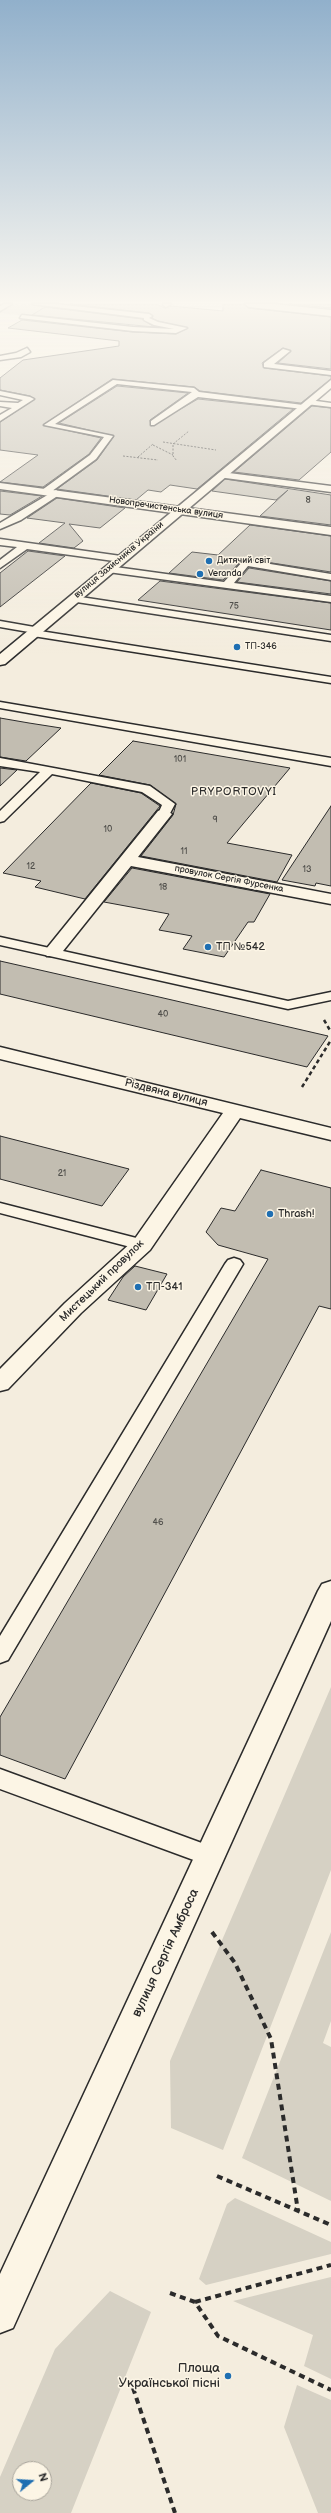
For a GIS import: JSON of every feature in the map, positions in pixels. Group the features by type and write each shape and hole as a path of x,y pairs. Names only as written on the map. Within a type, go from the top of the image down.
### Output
{"street":[{"name":"вулиця Захисників України","path":"0,661 286,421"},
{"name":"Новопречистенська вулиця","path":"0,486 331,531"},
{"path":"53,952 164,814"},
{"name":"провулок Сергія Фурсенка","path":"127,860 331,899"},
{"name":"Різдвяна вулиця","path":"0,1053 331,1134"},
{"name":"Мистецький провулок","path":"0,1383 73,1308 142,1245 235,1110"},
{"name":"вулиця Сергія Амброса","path":"0,2314 331,1591"}],"lane":[{"path":"54,421 48,425 53,428 110,436"},
{"path":"0,526 18,518 51,493 97,452 110,436"},
{"path":"221,475 331,490"},
{"path":"0,542 121,559"},
{"path":"0,565 26,545"},
{"path":"226,586 246,563 331,577"},
{"path":"108,569 331,599"},
{"path":"74,599 331,638"},
{"path":"0,624 35,632 331,680"},
{"path":"0,705 331,762"},
{"path":"0,762 146,789 169,804 164,814"},
{"path":"0,818 49,770"},
{"path":"1,941 288,1005 331,996"},
{"path":"0,1208 142,1245"},
{"path":"0,1654 234,1264"},
{"path":"0,1779 210,1856"}],"path":[{"path":"173,444 190,431"},
{"path":"110,436 156,442 138,457"},
{"path":"162,442 247,454"},
{"path":"153,444 173,455 177,461"},
{"path":"173,444 173,455"},
{"path":"97,452 158,460"},
{"path":"302,1087 330,1045 331,1040"},
{"path":"189,1901 236,1963 271,2039 298,2211"},
{"path":"217,2176 331,2226"},
{"path":"170,2293 195,2302 331,2265"},
{"path":"195,2302 218,2336 331,2390"},
{"path":"134,2388 175,2513"}],"shaded area":[{"path":"331,1687 331,1870 223,2150 171,2128 170,2061"},
{"path":"331,1932 331,2021 323,2043 331,2047 331,2201 242,2158"},
{"path":"235,2198 331,2242 331,2254 206,2285 199,2279 227,2204"},
{"path":"331,2277 331,2379 304,2366 313,2335 233,2301"},
{"path":"110,2291 151,2312 71,2513 0,2513 0,2477 55,2349"},
{"path":"297,2385 331,2400 331,2513 318,2513 284,2427"}],"building":[{"path":"49,421 43,425 101,438 89,454 43,487 0,482 38,455 0,450 0,422"},
{"path":"62,421 150,421 151,426 159,421 278,421 197,489 170,485 161,492 148,490 136,500 57,489 97,460 114,436 59,423"},
{"path":"294,421 331,421 331,452 299,480 234,472"},
{"path":"225,479 331,495 331,525 260,516 288,490 276,500 212,491"},
{"path":"0,491 42,496 10,515 0,514"},
{"path":"57,498 125,508 100,528 69,524 83,541 74,548 39,543 65,523 27,518"},
{"path":"250,525 331,536 331,572 246,559 242,560 223,580 169,573 192,552 218,555"},
{"path":"28,551 65,556 0,607 0,573"},
{"path":"249,568 331,581 331,594 237,582"},
{"path":"160,581 331,603 331,630 138,600"},
{"path":"0,718 61,728 26,761 0,757"},
{"path":"133,741 290,768 227,843 292,855 277,882 141,856 173,815 176,804 150,785 99,775"},
{"path":"0,768 17,770 0,786"},
{"path":"91,783 141,793 160,806 85,899 35,887 41,881 3,873"},
{"path":"331,806 331,886 316,883 315,886 282,880"},
{"path":"132,868 270,894 254,922 248,922 224,957 183,949 192,936 159,930 169,914 104,902"},
{"path":"0,961 328,1036 307,1067 0,994"},
{"path":"0,1136 129,1169 102,1206 0,1179"},
{"path":"261,1170 331,1188 331,1309 319,1306 65,1779 0,1755 0,1717 268,1259 218,1245 206,1232 221,1208 235,1211"},
{"name":"ТП-341","path":"135,1266 167,1274 146,1310 108,1300 123,1277"}],"place":[{"name":"Дитячий світ","path":"209,561"},
{"name":"Veranda","path":"200,574"},
{"name":"ТП-346","path":"237,647"},
{"name":"ТП №542","path":"208,947"},
{"name":"Thrash!","path":"270,1214"},
{"name":"ТП-341","path":"138,1287"},
{"name":"Площа Української пісні","path":"228,2376"}],"district":[{"name":"PRYPORTOVYI","path":"234,792"}]}
